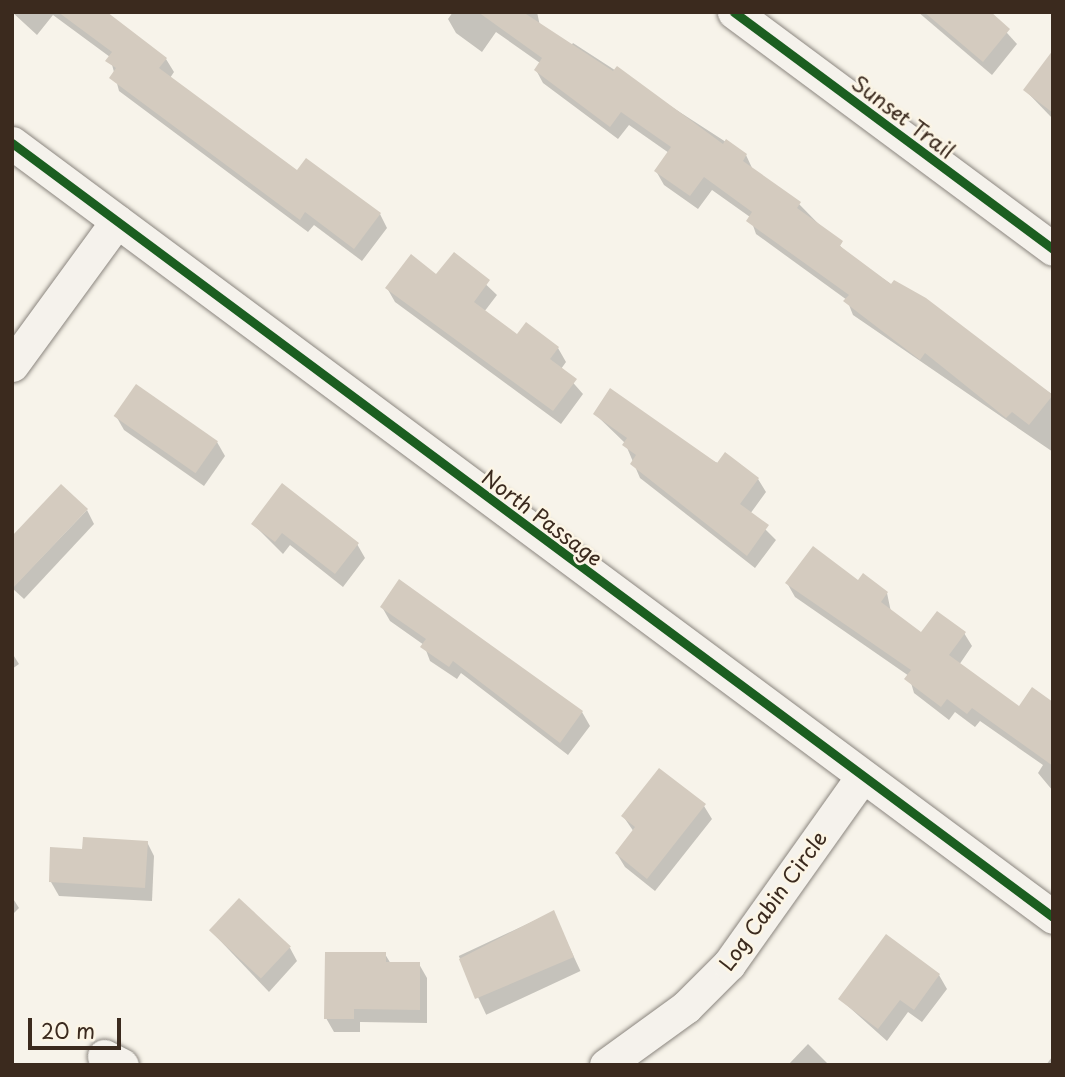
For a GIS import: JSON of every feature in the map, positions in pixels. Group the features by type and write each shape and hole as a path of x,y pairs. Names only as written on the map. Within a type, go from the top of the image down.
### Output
{"street":[{"name":"Sunset Trail","path":"734,12 1053,249"},
{"name":"North Passage","path":"12,143 1053,917"},
{"path":"12,365 117,221"},
{"name":"Log Cabin Circle","path":"606,1065 686,1007 729,964 862,777"}],"building":[{"path":"58,12 107,12 167,58 159,68 297,170 306,158 381,213 354,249 305,212 300,220 109,78 116,68 105,61 112,52"},
{"path":"478,12 523,12 613,71 617,66 723,144 726,139 747,154 743,161 801,202 797,208 843,241 840,246 891,284 894,280 926,298 1053,395 1029,425 1012,412 1006,418 925,353 920,360 843,301 849,295 746,221 752,212 704,177 690,196 654,171 671,147 621,112 610,127 534,70 542,58"},
{"path":"924,12 991,12 1010,29 983,62"},
{"path":"1053,50 1053,113 1023,90"},
{"path":"454,252 490,280 474,302 517,334 526,322 559,347 550,359 577,379 553,411 385,288 411,254 436,274"},
{"path":"136,384 218,441 196,473 114,416"},
{"path":"610,388 717,463 725,452 759,478 740,504 769,525 747,556 630,464 636,455 622,445 627,438 593,414"},
{"path":"282,483 359,543 335,574 282,533 275,542 251,524"},
{"path":"61,484 88,509 12,589 12,536"},
{"path":"813,546 858,580 863,573 888,592 881,602 921,632 937,611 966,632 949,655 1019,706 1032,687 1053,702 1053,766 972,708 967,714 947,699 941,707 904,679 911,670 785,583"},
{"path":"399,579 583,711 560,743 453,661 449,667 420,647 426,639 380,607"},
{"path":"659,768 706,804 647,879 615,853 635,827 621,816"},
{"path":"83,837 148,841 145,888 49,882 50,847 82,849"},
{"path":"239,898 291,946 261,979 209,930"},
{"path":"554,910 574,957 475,999 459,959"},
{"path":"886,934 940,974 914,1010 900,1000 878,1029 838,999"},
{"path":"325,952 386,952 386,962 420,962 420,1010 354,1009 354,1019 324,1019"}],"cycle path":[{"path":"734,12 1053,249"},
{"path":"12,143 1053,917"}]}
